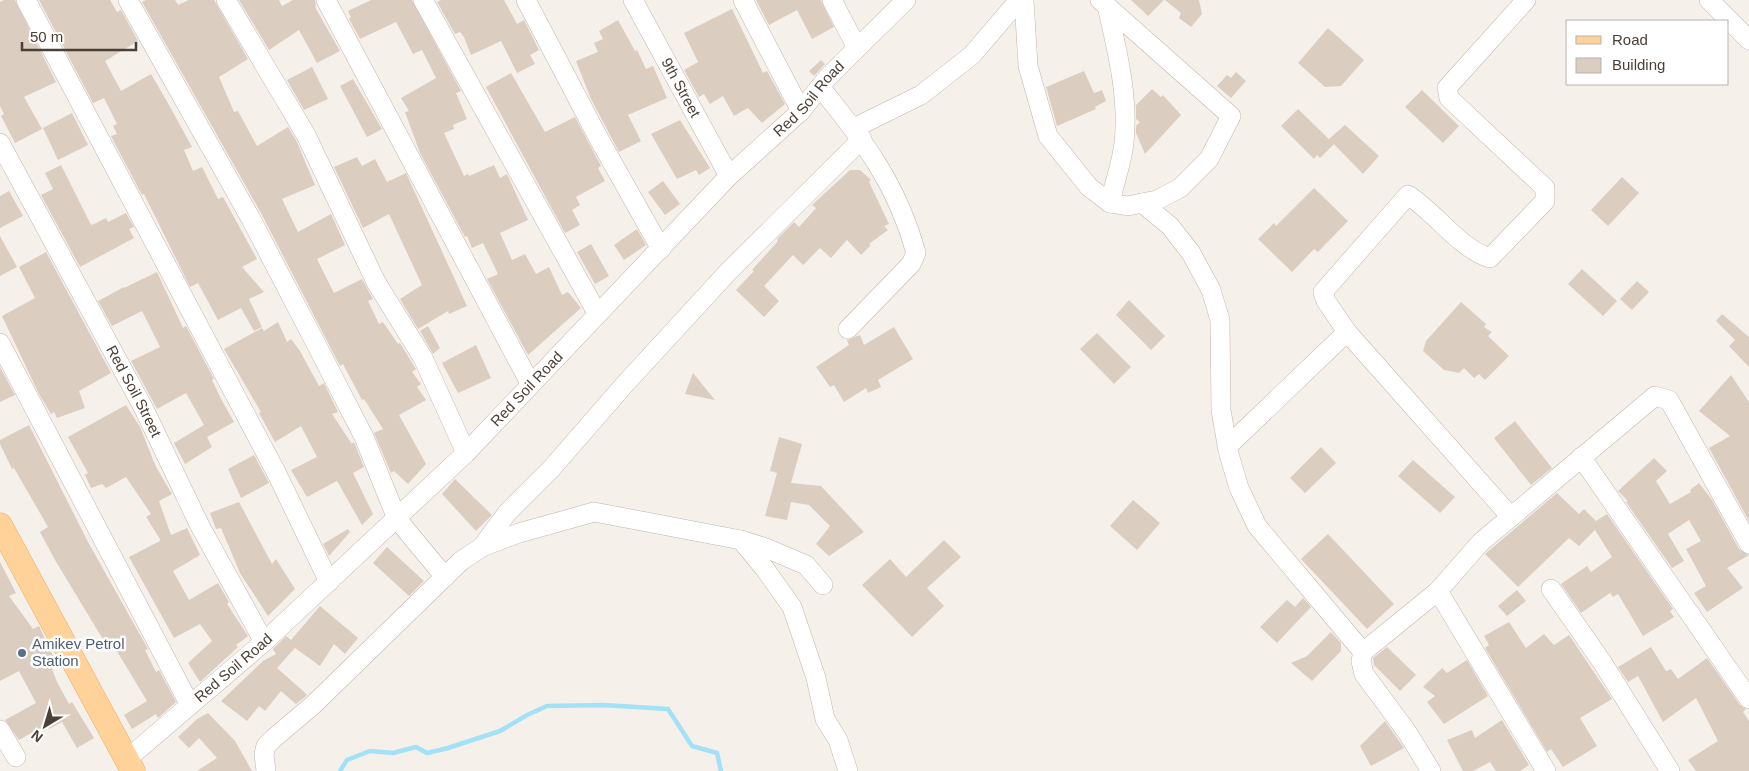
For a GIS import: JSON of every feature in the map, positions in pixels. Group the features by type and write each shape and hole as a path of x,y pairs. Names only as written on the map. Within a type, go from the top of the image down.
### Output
{"main road":[{"path":"0,525 130,765"}],"street":[{"path":"26,0 277,474 329,582"},
{"path":"128,0 251,219 315,342 364,437 397,518 445,576"},
{"path":"226,0 306,135 376,282 423,358 466,452"},
{"path":"326,0 530,383"},
{"path":"423,0 597,313"},
{"path":"526,0 599,139 661,249"},
{"name":"9th Street","path":"633,0 729,176"},
{"path":"743,0 801,111"},
{"path":"832,0 857,48"},
{"name":"Red Soil Road","path":"130,765 190,705 264,642 466,452 729,176 801,111 820,87 906,0"},
{"path":"482,547 507,513 551,469 625,384 858,133 920,95 972,55 1019,0"},
{"path":"1024,0 1028,66 1048,136 1089,187 1110,202 1128,206 1157,200 1180,188 1209,159 1232,116 1103,3"},
{"path":"1511,517 1346,332 1326,301 1323,292 1408,195 1424,205 1477,254 1490,258 1545,201 1545,188 1450,98 1447,88 1526,0"},
{"path":"1709,0 1749,40"},
{"path":"1103,3 1119,59 1124,116 1124,143 1110,202"},
{"path":"820,87 858,133 885,173 916,253 911,264 848,328"},
{"name":"Red Soil Street","path":"0,143 144,410 200,526 264,642"},
{"path":"1142,203 1170,226 1191,253 1211,290 1220,320 1222,410 1228,446 1239,488 1256,526 1364,652"},
{"path":"1228,446 1346,332"},
{"path":"0,343 190,705"},
{"path":"1431,771 1406,732 1364,674 1361,661 1364,652 1438,591 1480,542 1655,396 1669,400 1749,544"},
{"path":"1582,457 1749,699"},
{"path":"266,771 264,754 266,746 313,705 445,576 461,561 482,547 519,533 594,512 741,540 766,548 806,565 823,585"},
{"path":"741,540 766,569 792,607 816,678 825,719 838,740 848,771"},
{"path":"1551,589 1602,662 1670,771"},
{"path":"1438,591 1546,771"},
{"path":"0,730 16,757"}],"building":[{"path":"15,0 56,82 24,97 42,129 15,143 1,116 4,114 0,106 0,2"},
{"path":"39,0 110,0 117,12 121,10 138,41 105,61 121,91 151,74 192,147 184,150 193,171 202,167 218,199 223,197 257,259 242,267 264,292 249,299 262,327 254,331 241,308 218,320 198,283 190,287 144,194 142,195 111,136 117,134 113,126 117,124 104,98 93,103"},
{"path":"146,0 175,0 178,5 189,0 214,0 248,59 219,77 234,112 238,111 257,146 288,127 296,140 315,185 282,199 298,232 331,214 345,245 317,259 334,293 362,279 373,299 368,301 379,324 383,322 398,344 400,343 416,369 412,372 421,384 417,387 426,400 399,415 426,464 408,484 394,471 391,473 374,433 383,429 364,399 362,400 343,364 340,366 261,213 142,2"},
{"path":"239,0 279,0 282,6 293,0 315,0 316,9 340,51 317,63 299,30 269,50"},
{"path":"371,0 412,0 461,91 456,93 467,119 453,125 454,129 444,133 464,176 468,174 469,176 494,165 500,178 507,174 528,220 500,233 512,260 525,254 536,274 549,267 562,295 568,292 581,308 528,355 487,279 498,274 483,243 472,248 467,236 465,237 420,153 405,112 409,111 401,98 436,78 422,50 413,54 396,22 360,39 349,19 351,17 348,11"},
{"path":"441,0 504,0 517,24 524,20 539,50 530,55 535,64 517,73 501,41 471,55 464,37 460,32 455,34 437,2"},
{"path":"756,0 821,0 834,27 812,39 797,10 769,25"},
{"path":"1131,0 1164,0 1148,16"},
{"path":"1165,0 1199,0 1202,14 1191,27 1179,18 1181,13"},
{"path":"732,9 763,73 767,71 785,104 762,123 748,108 734,116 723,96 710,104 704,94 699,97 684,70 698,62 684,33"},
{"path":"618,20 635,51 637,50 646,69 653,66 667,98 628,115 641,141 619,152 591,99 576,61 598,52 594,43 603,39 599,31"},
{"path":"1328,28 1364,60 1341,86 1325,87 1298,63"},
{"path":"821,60 825,64 814,76 809,71"},
{"path":"312,67 328,99 304,110 287,80"},
{"path":"1084,71 1094,93 1102,90 1106,101 1095,107 1096,109 1057,126 1046,87"},
{"path":"1236,72 1246,81 1231,98 1217,86 1227,75 1231,78"},
{"path":"511,73 545,132 575,117 601,166 598,168 605,181 576,197 580,205 572,210 580,225 565,233 486,87"},
{"path":"353,79 382,129 367,137 340,86"},
{"path":"1152,89 1161,97 1163,95 1181,115 1145,154 1136,133 1136,126 1140,122 1136,119 1136,105"},
{"path":"1422,90 1459,126 1443,143 1405,107"},
{"path":"1298,109 1334,144 1320,158 1317,155 1314,159 1281,126"},
{"path":"72,113 88,145 58,160 43,128"},
{"path":"680,120 710,168 699,175 696,170 677,179 651,134"},
{"path":"1345,125 1379,156 1363,174 1329,139"},
{"path":"357,157 362,166 375,159 387,182 406,173 467,306 449,314 448,311 418,329 400,299 422,285 389,214 363,228 334,167"},
{"path":"61,165 92,225 106,218 108,222 126,213 134,227 129,229 134,238 80,267 41,195 53,189 45,173"},
{"path":"850,170 860,170 871,180 869,182 889,224 884,226 888,230 869,244 871,245 861,255 847,240 831,258 820,248 803,265 793,255 764,286 779,301 764,317 736,290 754,271 752,270 778,241 777,239 794,222 799,227 816,208 812,205"},
{"path":"1622,177 1639,193 1608,226 1591,210"},
{"path":"663,181 680,204 665,215 648,192"},
{"path":"1314,188 1348,221 1318,252 1314,249 1292,272 1258,239 1274,223 1276,226"},
{"path":"9,191 23,216 0,228 0,196"},
{"path":"637,229 646,245 624,260 614,245"},
{"path":"0,236 17,267 0,276"},
{"path":"591,244 609,276 595,284 577,252"},
{"path":"46,252 111,373 79,391 85,408 57,418 54,412 51,414 39,394 2,316 35,298 19,267"},
{"path":"1582,269 1617,301 1603,316 1568,284"},
{"path":"157,272 183,328 186,326 234,422 207,437 212,447 185,464 174,443 204,425 186,393 157,409 131,361 160,347 142,311 112,326 98,301"},
{"path":"1637,281 1649,292 1632,310 1620,299"},
{"path":"1129,300 1165,336 1151,350 1116,315"},
{"path":"1461,302 1486,324 1484,327 1492,332 1488,336 1509,356 1485,380 1479,374 1474,378 1464,368 1459,373 1444,370 1423,351 1426,341"},
{"path":"1722,314 1749,337 1749,367 1729,346 1735,340 1716,321"},
{"path":"278,322 287,342 291,339 300,351 319,386 324,383 338,412 332,414 352,444 354,442 364,467 353,473 373,514 362,525 337,481 307,497 291,470 317,457 301,426 275,442 259,413 261,412 224,349 262,328 264,331"},
{"path":"428,326 440,348 433,354 420,331"},
{"path":"894,327 913,359 878,380 881,387 868,393 866,388 844,402 834,385 830,387 816,367 849,345 847,340 860,335 864,345"},
{"path":"1097,333 1131,367 1114,384 1080,349"},
{"path":"476,345 491,378 458,393 442,363"},
{"path":"0,367 15,395 0,402"},
{"path":"693,373 715,400 685,394"},
{"path":"1731,375 1749,402 1749,521 1709,448 1730,436 1699,411"},
{"path":"126,405 140,427 156,467 172,494 159,501 171,535 187,528 200,555 173,571 189,600 218,583 229,602 227,604 248,636 236,645 238,647 200,682 188,663 212,641 200,624 174,638 129,557 160,541 146,517 151,514 126,477 106,488 102,484 91,488 85,475 88,473 68,437"},
{"path":"1515,421 1552,468 1531,485 1494,438"},
{"path":"29,425 88,542 148,649 145,650 156,672 159,670 176,702 158,718 156,714 132,729 124,715 147,701 115,648 110,651 55,560 40,532 48,527 14,468 12,469 0,444 0,440"},
{"path":"779,437 802,444 791,483 821,486 864,532 829,556 816,544 830,526 809,505 791,502 787,520 765,516 777,473 770,471"},
{"path":"1321,447 1336,463 1305,493 1290,478"},
{"path":"254,455 269,483 241,498 228,469"},
{"path":"1654,458 1667,471 1656,481 1670,504 1691,492 1690,490 1699,483 1712,500 1739,549 1749,555 1727,568 1743,588 1707,612 1694,593 1706,586 1686,549 1701,541 1689,520 1668,534 1684,561 1672,568 1626,502 1628,501 1618,491"},
{"path":"1413,460 1455,497 1440,513 1398,476"},
{"path":"455,479 492,515 476,531 442,494"},
{"path":"1557,493 1579,514 1584,509 1596,521 1607,514 1673,609 1670,611 1674,617 1643,636 1618,594 1613,597 1610,593 1581,613 1561,584 1587,566 1591,572 1612,557 1595,530 1579,546 1569,538 1518,587 1485,554"},
{"path":"1133,500 1160,523 1137,550 1110,526"},
{"path":"239,502 272,564 276,559 295,589 268,616 240,573 221,528 216,529 210,513"},
{"path":"348,529 350,532 329,556 323,544"},
{"path":"1328,534 1394,604 1367,629 1301,559"},
{"path":"944,540 961,557 927,588 944,606 912,637 862,585 890,559 906,577"},
{"path":"387,547 424,581 409,596 373,563"},
{"path":"0,562 16,593 9,596 33,629 39,626 58,666 52,669 57,682 69,704 72,702 94,738 77,748 62,722 49,729 47,724 19,740 5,720 36,703 19,671 0,681"},
{"path":"1517,590 1526,601 1507,616 1498,606"},
{"path":"1303,598 1311,607 1277,643 1260,627 1287,600 1295,607"},
{"path":"320,606 358,638 345,654 334,644 320,666 295,648 277,668 307,695 305,697 296,704 281,691 265,711 259,706 247,721 221,701 263,661 276,654 273,649 286,636 291,640"},
{"path":"1509,622 1526,648 1544,634 1554,645 1569,635 1612,699 1580,718 1597,746 1563,767 1551,749 1547,752 1485,648 1489,645 1484,636"},
{"path":"1331,632 1341,643 1341,651 1312,681 1291,663 1307,656"},
{"path":"1387,647 1416,675 1400,691 1374,665 1373,658"},
{"path":"1651,647 1666,671 1671,669 1678,679 1707,658 1740,705 1746,709 1743,712 1749,721 1749,771 1696,771 1688,760 1718,741 1696,698 1663,722 1638,676 1628,682 1618,667"},
{"path":"1467,660 1488,696 1444,724 1427,702 1435,696 1423,687 1442,668 1447,673"},
{"path":"208,713 235,741 252,771 197,771 217,758 199,738 189,748 178,737 197,719"},
{"path":"1502,720 1529,765 1520,771 1496,771 1490,762 1473,771 1463,771 1447,740 1472,730 1475,738"},
{"path":"1385,721 1404,748 1371,766 1360,746"}],"waterway":[{"path":"340,771 347,760 370,751 393,753 416,747 427,753 448,748 500,731 547,706 603,705 668,709 692,746 717,753 721,771"}],"place":[{"name":"Amikev Petrol Station","path":"22,653"}]}
